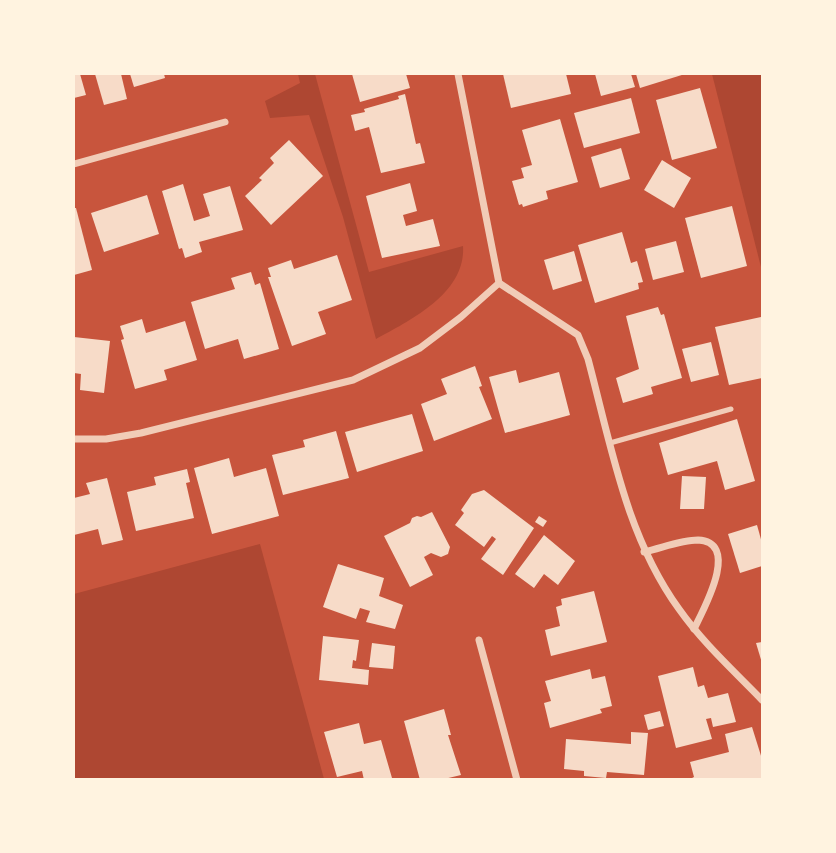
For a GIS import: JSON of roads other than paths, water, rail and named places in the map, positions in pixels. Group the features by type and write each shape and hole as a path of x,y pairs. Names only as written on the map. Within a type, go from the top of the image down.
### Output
{"street":[{"path":"458,74 499,283 578,335 588,359 632,522 645,552 665,589 694,629 762,700"},
{"path":"74,164 225,122"},
{"path":"74,439 106,439 141,433 354,380 420,348 461,317 499,283"},
{"path":"645,552 682,542 702,540 710,543 717,553 718,575 694,629"},
{"path":"479,640 517,779"}],"lane":[{"path":"610,443 731,409"}]}
